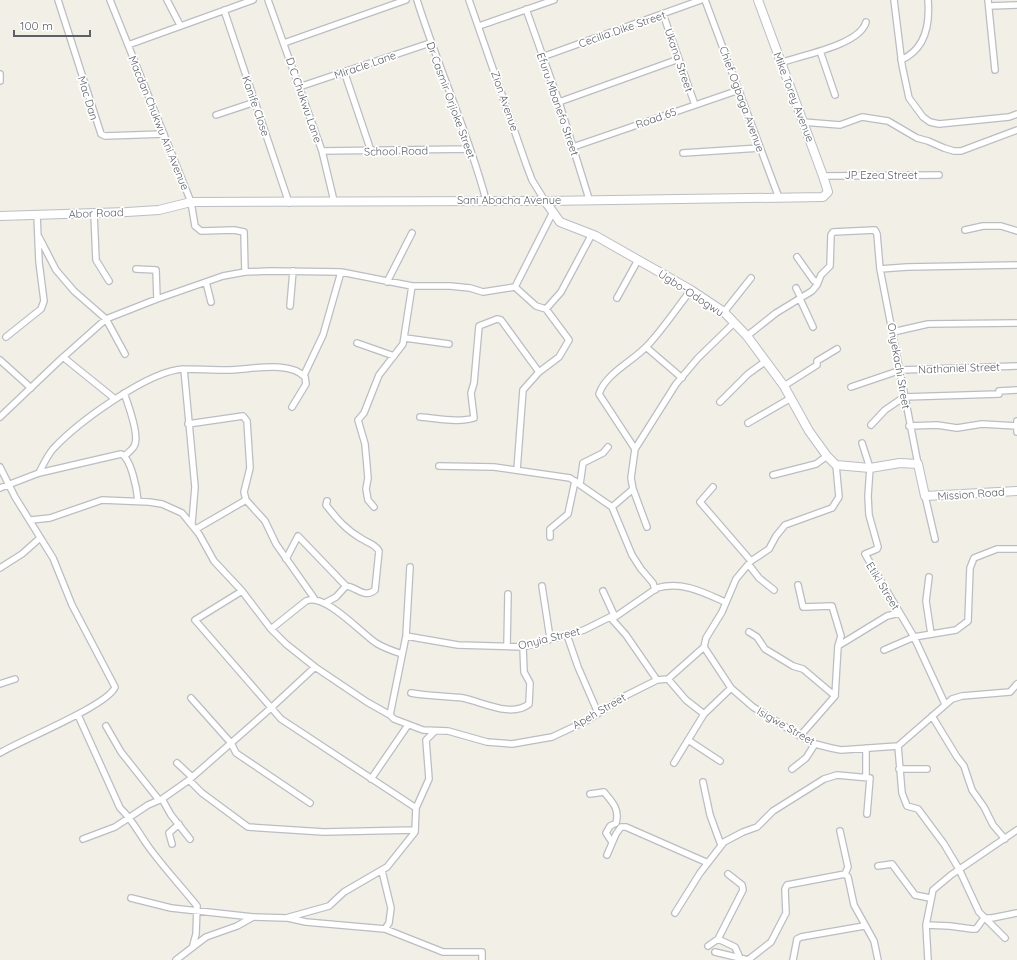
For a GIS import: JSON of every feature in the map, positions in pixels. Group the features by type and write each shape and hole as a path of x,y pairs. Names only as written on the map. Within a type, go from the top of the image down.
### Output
{"street":[{"name":"Mac Dan","path":"58,0 101,134 105,136 164,134"},
{"name":"Macdan Chukwu Ani Avenue","path":"110,0 191,202 195,226 201,231 234,230 244,232 245,272"},
{"path":"167,0 180,25"},
{"path":"128,45 180,25 253,0"},
{"name":"D C Chukwu Lane","path":"268,0 322,151 334,202"},
{"path":"284,43 406,0"},
{"name":"Dr Casmir Orjioke Street","path":"417,0 430,43 486,200"},
{"name":"Zion Avenue","path":"469,0 532,180 544,201"},
{"path":"479,26 554,0"},
{"name":"Cecilia Dike Street","path":"542,57 701,0"},
{"name":"Chief Ogbaga Avenue","path":"705,0 779,198"},
{"name":"Mike Torey Avenue","path":"758,0 823,176 828,192 827,195"},
{"path":"894,0 901,60 911,102 923,117 930,122 939,124 1009,117 1017,114"},
{"path":"901,60 924,40 929,17 928,0"},
{"path":"995,70 989,3 1017,5"},
{"name":"Kanife Close","path":"224,10 289,202"},
{"name":"Efuru Mbanefo Street","path":"526,10 559,102 589,200"},
{"name":"Ukana Street","path":"663,14 695,105"},
{"path":"780,63 820,51 851,39 865,28 866,22"},
{"name":"Miracle Lane","path":"299,87 430,43"},
{"path":"820,51 836,95"},
{"path":"559,102 679,59"},
{"path":"344,71 371,151"},
{"path":"0,74 0,81"},
{"name":"Road 65","path":"573,147 739,90"},
{"path":"216,115 255,102"},
{"path":"803,122 840,125 862,117 888,121 916,138 954,151 961,151 1017,130"},
{"path":"683,153 760,148"},
{"name":"School Road","path":"322,151 469,149"},
{"name":"JP Ezea Street","path":"823,176 939,175"},
{"name":"Sani Abacha Avenue","path":"191,202 544,201 779,198 823,197 827,195"},
{"name":"Ugbo-Odogwu","path":"544,201 560,222 592,234 691,290 724,312 747,336 766,361 784,386 809,431 834,464"},
{"name":"Abor Road","path":"0,216 37,214 94,214 159,210 191,202"},
{"path":"515,287 553,212"},
{"path":"6,337 41,309 44,301 39,262 37,214"},
{"path":"94,214 96,260 109,281"},
{"path":"965,230 983,226 1001,226 1017,231"},
{"name":"Onyekachi Street","path":"818,281 821,275 830,266 831,235 837,230 875,230 877,234 880,269 906,397 909,426 918,464"},
{"path":"387,282 412,233"},
{"path":"546,309 561,292 592,234"},
{"path":"39,237 56,270 74,291 106,319 125,354"},
{"path":"747,336 776,313 812,291 818,281 814,281 797,257"},
{"path":"617,298 638,260"},
{"path":"1017,260 1017,270"},
{"path":"880,269 907,267 1017,265"},
{"path":"136,269 156,270 157,299"},
{"path":"290,306 293,271"},
{"path":"0,417 63,357 106,319 223,276 245,272 341,272 412,286 450,286 470,288 483,292 515,287"},
{"path":"304,375 324,335 341,272"},
{"path":"724,312 751,278"},
{"path":"206,282 211,302"},
{"path":"374,507 368,500 365,444 358,420 364,413 379,375 403,344 412,286"},
{"path":"515,287 536,306 546,309 569,340 559,357 539,372 523,390 517,470"},
{"path":"796,288 813,327"},
{"path":"635,449 599,394 601,389 613,375 646,348 691,290"},
{"path":"420,417 448,418 462,421 474,418 471,392 474,383 479,326 497,319 501,320 539,372"},
{"path":"647,527 630,478 635,449 676,384 698,358 734,323"},
{"path":"893,332 928,324 1017,323"},
{"path":"405,338 449,344"},
{"path":"357,343 394,356"},
{"path":"646,348 682,378"},
{"path":"784,386 817,365 817,361 837,350"},
{"path":"63,357 115,399"},
{"path":"0,360 31,388"},
{"path":"720,402 748,374 766,361"},
{"name":"Nathaniel Street","path":"851,387 901,370 1017,366"},
{"path":"39,473 53,450 115,399 159,374 173,369 184,368 225,370 274,367 304,375 307,380 306,384 292,407"},
{"path":"184,368 195,487 195,503 192,523"},
{"path":"871,425 891,405 906,397 999,394 999,391 1017,390"},
{"path":"124,394 133,423 136,440 133,448 125,456"},
{"path":"748,423 791,398"},
{"path":"188,424 243,416 247,421 250,468 244,492 246,500 265,521 276,544 314,598 325,603 385,649 402,654"},
{"path":"1017,421 1017,432"},
{"path":"909,426 937,425 957,428 982,424 1017,426"},
{"path":"862,443 870,468"},
{"path":"550,537 550,529 568,514 583,464 603,453 608,447"},
{"path":"0,488 39,473 92,462 106,456 120,454 125,456"},
{"path":"125,456 135,482 138,501"},
{"path":"773,475 816,464 827,456"},
{"path":"704,714 686,700 668,679 704,647 706,638 722,612 736,579 750,563 769,549 776,536 785,525 832,508 836,504 839,497 834,464 870,468 900,463 918,464"},
{"name":"Mission Road","path":"918,464 925,496 1017,491"},
{"path":"439,466 494,467 540,475 564,476 577,483 612,507 632,555 653,583 655,590"},
{"path":"0,467 8,484 53,558 72,605 114,681 114,691 78,715 16,743 0,753"},
{"name":"Etiki Street","path":"870,468 868,496 869,515 878,546 877,549 865,554 914,637 945,704"},
{"path":"714,487 700,502 750,563 759,578 774,590"},
{"path":"612,507 633,489"},
{"path":"925,496 935,539"},
{"path":"31,520 50,518 102,500 138,501 162,504 182,513 189,510 195,503"},
{"path":"196,529 246,500"},
{"path":"286,559 298,536 346,586 364,594 372,593 375,590 379,551 376,546 362,539 342,525 326,505 327,501"},
{"name":"Apeh Street","path":"182,513 192,523 214,561 242,591 271,629 286,644 315,667 367,702 408,726 435,732 448,732 487,742 512,744 524,743 552,737 586,721 627,695 657,680 668,679"},
{"path":"0,568 22,554 40,538"},
{"path":"884,650 914,637 956,630 968,621 970,568 974,558 997,550 1017,549"},
{"path":"390,715 406,636 410,568"},
{"path":"929,577 926,601 931,634"},
{"path":"798,585 803,607 832,606 841,636 838,646 835,696 800,736"},
{"path":"325,603 336,597 346,586"},
{"path":"542,586 550,638"},
{"name":"Onyia Street","path":"406,636 458,645 523,647 550,638 584,630 612,617 662,586 684,586 698,590 725,602"},
{"path":"242,591 195,620 235,668 286,723 416,808"},
{"path":"602,591 612,617 657,680"},
{"path":"507,646 508,594"},
{"path":"271,629 306,601 314,598"},
{"path":"838,646 887,616 899,613"},
{"path":"749,632 757,637 765,649 793,666 803,669 835,696"},
{"path":"567,635 578,667 598,713"},
{"path":"411,693 462,698 500,708 526,707 530,704 530,682 524,672 523,647"},
{"name":"Isigwe Street","path":"704,647 731,688 766,717 815,744 841,750 898,746"},
{"path":"83,839 107,831 131,818 160,800 190,778 272,707 315,667"},
{"path":"0,684 15,679"},
{"path":"1005,938 979,912 959,869 944,844 918,809 907,806 902,793 898,769 898,746 952,699 962,696 1010,692 1017,684"},
{"path":"674,763 704,714 731,688"},
{"path":"192,698 231,743 236,753 310,802"},
{"path":"78,715 118,804 131,818 148,846 169,875 197,906 198,911 193,946"},
{"path":"932,716 956,757 964,766 972,790 984,807 993,825 1005,839"},
{"path":"106,726 121,752 190,838"},
{"path":"371,779 408,726"},
{"path":"286,918 329,906 344,892 387,867 415,830 416,808 429,779 426,740 435,732"},
{"path":"688,740 720,762"},
{"path":"792,769 806,758 815,744"},
{"path":"866,748 866,777"},
{"path":"177,763 202,794 248,827 324,832 415,830"},
{"path":"898,769 927,769"},
{"path":"675,913 708,863 724,842 743,832 757,827 774,811 824,779 837,775 866,777 871,779 867,814"},
{"path":"703,782 710,815 722,845"},
{"path":"590,794 604,792 615,804 618,816 616,823 610,826 606,833 612,842"},
{"path":"172,844 169,833 179,824"},
{"path":"607,855 620,827 626,827 708,863"},
{"path":"928,960 926,925 930,898 933,890 959,869 1017,830"},
{"path":"840,831 848,867 845,874"},
{"path":"878,866 892,864 915,895 930,898"},
{"path":"382,871 391,908 389,923 385,929"},
{"path":"708,946 718,939 743,890 742,885 728,874"},
{"path":"845,874 848,877 854,905 864,926 874,941 878,960"},
{"path":"715,952 748,960 772,942 786,913 785,889 787,885 845,874"},
{"path":"131,898 171,908 238,917 286,918 306,922 385,929 443,952 482,952 482,960"},
{"path":"984,918 1017,913"},
{"path":"302,914 306,922"},
{"path":"176,960 206,937 237,926 253,917"},
{"path":"926,925 976,929 984,918"},
{"path":"793,960 797,939 801,937 864,926"},
{"path":"718,939 735,947 740,958"}]}
